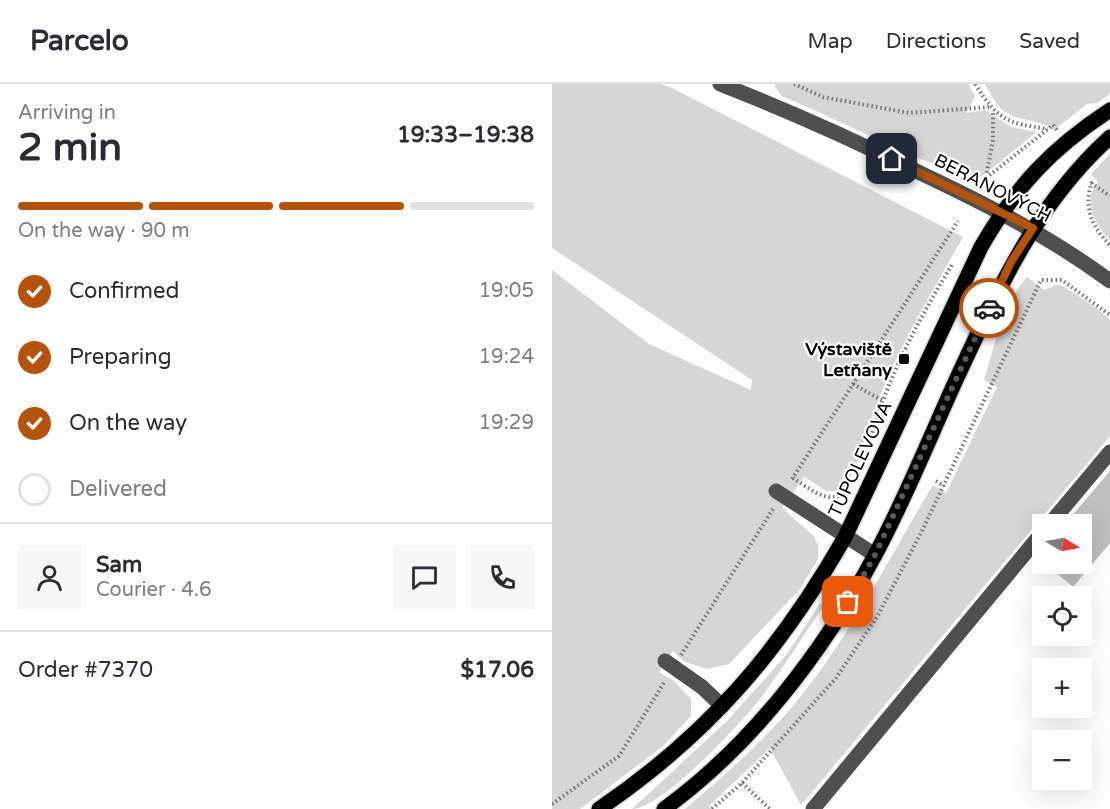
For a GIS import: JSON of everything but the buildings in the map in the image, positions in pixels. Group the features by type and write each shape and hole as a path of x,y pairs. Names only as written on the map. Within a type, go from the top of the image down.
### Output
{"main road":[{"name":"TUPOLEVOVA","path":"599,809 640,782 686,743 766,658 820,580 845,537 981,247 1001,212 1023,183 1059,146 1110,110"},
{"path":"664,809 717,764 768,711 819,646 875,555 1004,277 1033,228 1077,168 1110,137"}],"street":[{"name":"BERANOVÝCH","path":"720,84 808,118 1033,228 1110,281"},
{"path":"1059,514 1109,454"},
{"path":"780,493 875,555"},
{"path":"813,809 1032,545"},
{"path":"672,660 722,706"},
{"name":"TUPOLEVOVA","path":"608,809 640,782"}],"path":[{"path":"794,84 823,97 909,113 991,109"},
{"path":"975,84 991,109 1015,124 1048,129"},
{"path":"991,109 993,140 986,178 1053,125"},
{"path":"1110,196 1091,183 1088,205 1091,219 1110,245"},
{"path":"672,660 780,493 793,478 958,220"},
{"path":"869,446 883,401 922,313 957,256"},
{"path":"712,809 742,783 836,678 877,617 944,486 1041,280 1062,280 1110,315"},
{"path":"983,383 991,386"},
{"path":"852,384 883,401"},
{"path":"793,478 827,498 834,499 845,493 851,484"},
{"path":"936,481 944,486"},
{"path":"552,804 619,756 667,677"},
{"path":"742,783 770,809"}],"shaded area":[{"path":"552,84 661,84 672,88 963,237 895,362 876,406 855,468 845,487 840,491 827,491 804,477 782,508 814,536 818,546 818,559 800,589 729,664 707,669 685,662 673,651 659,672 674,681 691,699 691,716 663,746 580,809 552,809 552,270 649,344 751,390 752,380 552,248"},
{"path":"775,84 968,84 975,96 966,113 985,110 1011,127 1037,132 976,181 903,151 782,96"},
{"path":"985,84 1110,84 1110,94 1097,103 1087,104 1054,130 1003,111"},
{"path":"1110,154 1110,240 1095,220 1092,212 1091,197 1098,182 1091,174"},
{"path":"1027,277 1044,290 1056,285 1063,286 1098,309 1110,320 1110,436 1045,514 1032,514 1032,529 801,805 770,748 709,806 712,809 685,809 757,744 797,701 835,650 869,596 933,485 946,493 997,387 984,380 1005,313"},
{"path":"820,603 824,606 769,686 740,722 676,784 644,806 632,809 727,721 787,654"}],"way so far":[{"path":"848,602 875,555 989,308"}],"place":[{"name":"Výstaviště Letňany","path":"904,359"}],"route":[{"path":"892,159 1033,228 1011,262 989,308"}]}
